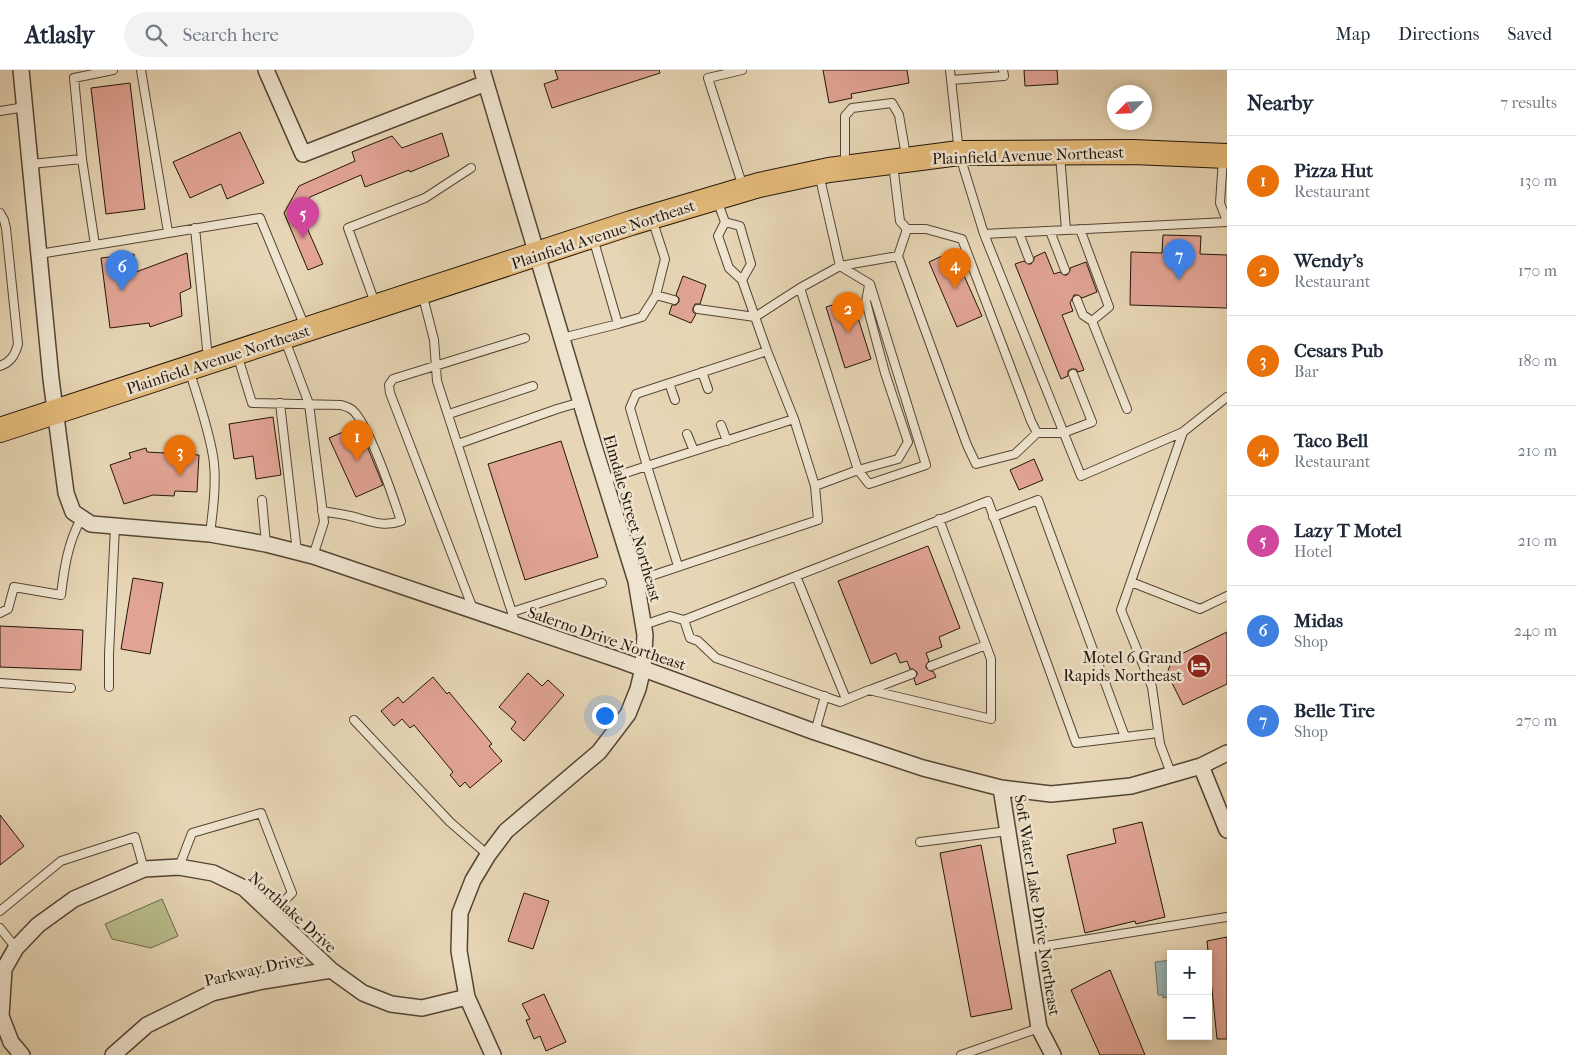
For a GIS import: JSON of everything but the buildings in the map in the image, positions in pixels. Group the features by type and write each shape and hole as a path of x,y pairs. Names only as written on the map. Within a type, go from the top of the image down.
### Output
{"main road":[{"name":"Plainfield Avenue Northeast","path":"0,430 651,217 744,189 819,172 959,154 1133,152 1225,156"}],"street":[{"path":"21,70 66,493 73,512 81,519"},
{"path":"269,71 303,154 484,76"},
{"name":"Elmdale Street Northeast","path":"484,76 604,480 636,581 644,625 643,668 638,689 628,714 599,752 506,831 488,854 473,880 460,913 459,951 467,997 493,1055"},
{"name":"Salerno Drive Northeast","path":"81,519 91,524 210,534 266,544 313,556 473,611 514,619 815,732 922,768 1001,788 1051,794 1131,786 1172,776 1201,766 1227,753"},
{"path":"1201,766 1227,830"},
{"name":"Soft Water Lake Drive Northeast","path":"1001,788 1040,1028 1053,1055"},
{"name":"Northlake Drive","path":"22,1055 11,1042 1,1016 2,969 16,948 38,925 74,899 144,869 179,867 213,873 244,888 331,970 363,993 391,1004 422,1008 467,997"},
{"name":"Parkway Drive","path":"112,1055 147,1025 212,994 264,981 331,970"}],"lane":[{"path":"95,245 82,160 74,78 113,70"},
{"path":"141,70 168,232"},
{"path":"742,70 708,78 744,189"},
{"path":"950,70 959,154 984,234 1080,476 1183,432 1227,397"},
{"path":"951,80 1004,76 1003,70"},
{"path":"845,168 845,116 852,108 892,103 899,115 900,221 907,229 926,229 962,239 1030,421 1038,433"},
{"path":"0,111 26,107"},
{"path":"1059,153 1066,230"},
{"path":"984,234 1227,221 1220,203 1225,156"},
{"path":"31,164 82,160"},
{"path":"376,308 348,228 425,198 471,168"},
{"path":"800,288 858,470 869,484 926,465 870,284 840,266 819,172"},
{"path":"636,581 818,520 815,486 794,419 742,280 729,268 718,236 725,222 716,198"},
{"path":"0,213 6,228 18,344 15,354 10,360 0,366"},
{"path":"562,338 642,317 656,295 666,259 651,217"},
{"path":"40,254 260,218 307,330"},
{"path":"725,222 740,226 750,264 742,280"},
{"path":"195,228 198,364 203,414 214,458 214,503 210,534"},
{"path":"907,229 898,256 967,445 976,464 1015,454 1038,433 1063,433 1092,422 1073,374"},
{"path":"1080,229 1109,307 1092,321"},
{"path":"1050,231 1065,270"},
{"path":"1019,233 1029,259"},
{"path":"592,236 618,324"},
{"path":"698,309 755,317 800,288 840,266 898,256"},
{"path":"815,486 858,470 898,459 908,442 885,373 866,302 870,284"},
{"path":"422,293 434,340 437,381 514,619 602,583"},
{"path":"656,295 674,300"},
{"path":"1078,300 1083,315 1092,321 1128,410"},
{"path":"284,338 309,404 324,522 313,556"},
{"path":"473,611 390,393 389,385 393,379 525,338"},
{"path":"678,566 630,408 636,394 767,351"},
{"path":"236,353 252,403 341,405 353,410 363,424 383,469 401,521 394,524 380,525 322,511"},
{"path":"702,372 708,389"},
{"path":"669,383 675,400"},
{"path":"449,414 533,386"},
{"path":"458,444 581,402"},
{"path":"280,403 297,552"},
{"path":"604,480 794,419"},
{"path":"721,425 727,441"},
{"path":"1172,776 1160,744 1152,687 1122,610 1183,432"},
{"path":"687,434 694,451"},
{"path":"262,500 266,544"},
{"path":"993,516 1038,500 1125,737"},
{"path":"644,625 670,616 684,620 988,501 1076,743 1158,733"},
{"path":"0,613 8,609 14,588 61,595 73,533 81,519"},
{"path":"869,690 991,719 992,659 938,520"},
{"path":"109,687 109,645 115,526"},
{"path":"796,576 846,699"},
{"path":"1131,582 1200,609 1227,596"},
{"path":"684,620 690,638 698,641 716,658 840,702 912,674"},
{"path":"931,666 986,644"},
{"path":"0,683 71,688"},
{"path":"815,732 825,696"},
{"path":"354,720 450,822 488,854"},
{"path":"179,867 192,833 261,813 292,893 272,913"},
{"path":"920,842 1008,831"},
{"path":"0,911 61,861 135,837 144,869"},
{"path":"1027,949 1227,917"},
{"path":"0,928 16,948"},
{"path":"961,1055 1040,1028"}],"green space":[{"path":"162,899 178,936 151,948 112,939 105,924"}],"water":[{"path":"1167,960 1167,997 1163,998 1163,995 1158,995 1155,962"}],"place":[{"name":"Lazy T Motel","path":"303,238"},
{"name":"Belle Tire","path":"1179,280"},
{"name":"Taco Bell","path":"955,289"},
{"name":"Midas","path":"122,291"},
{"name":"Wendy's","path":"848,333"},
{"name":"Pizza Hut","path":"357,461"},
{"name":"Cesars Pub","path":"180,476"},
{"name":"Motel 6 Grand Rapids Northeast","path":"1199,666"}]}
